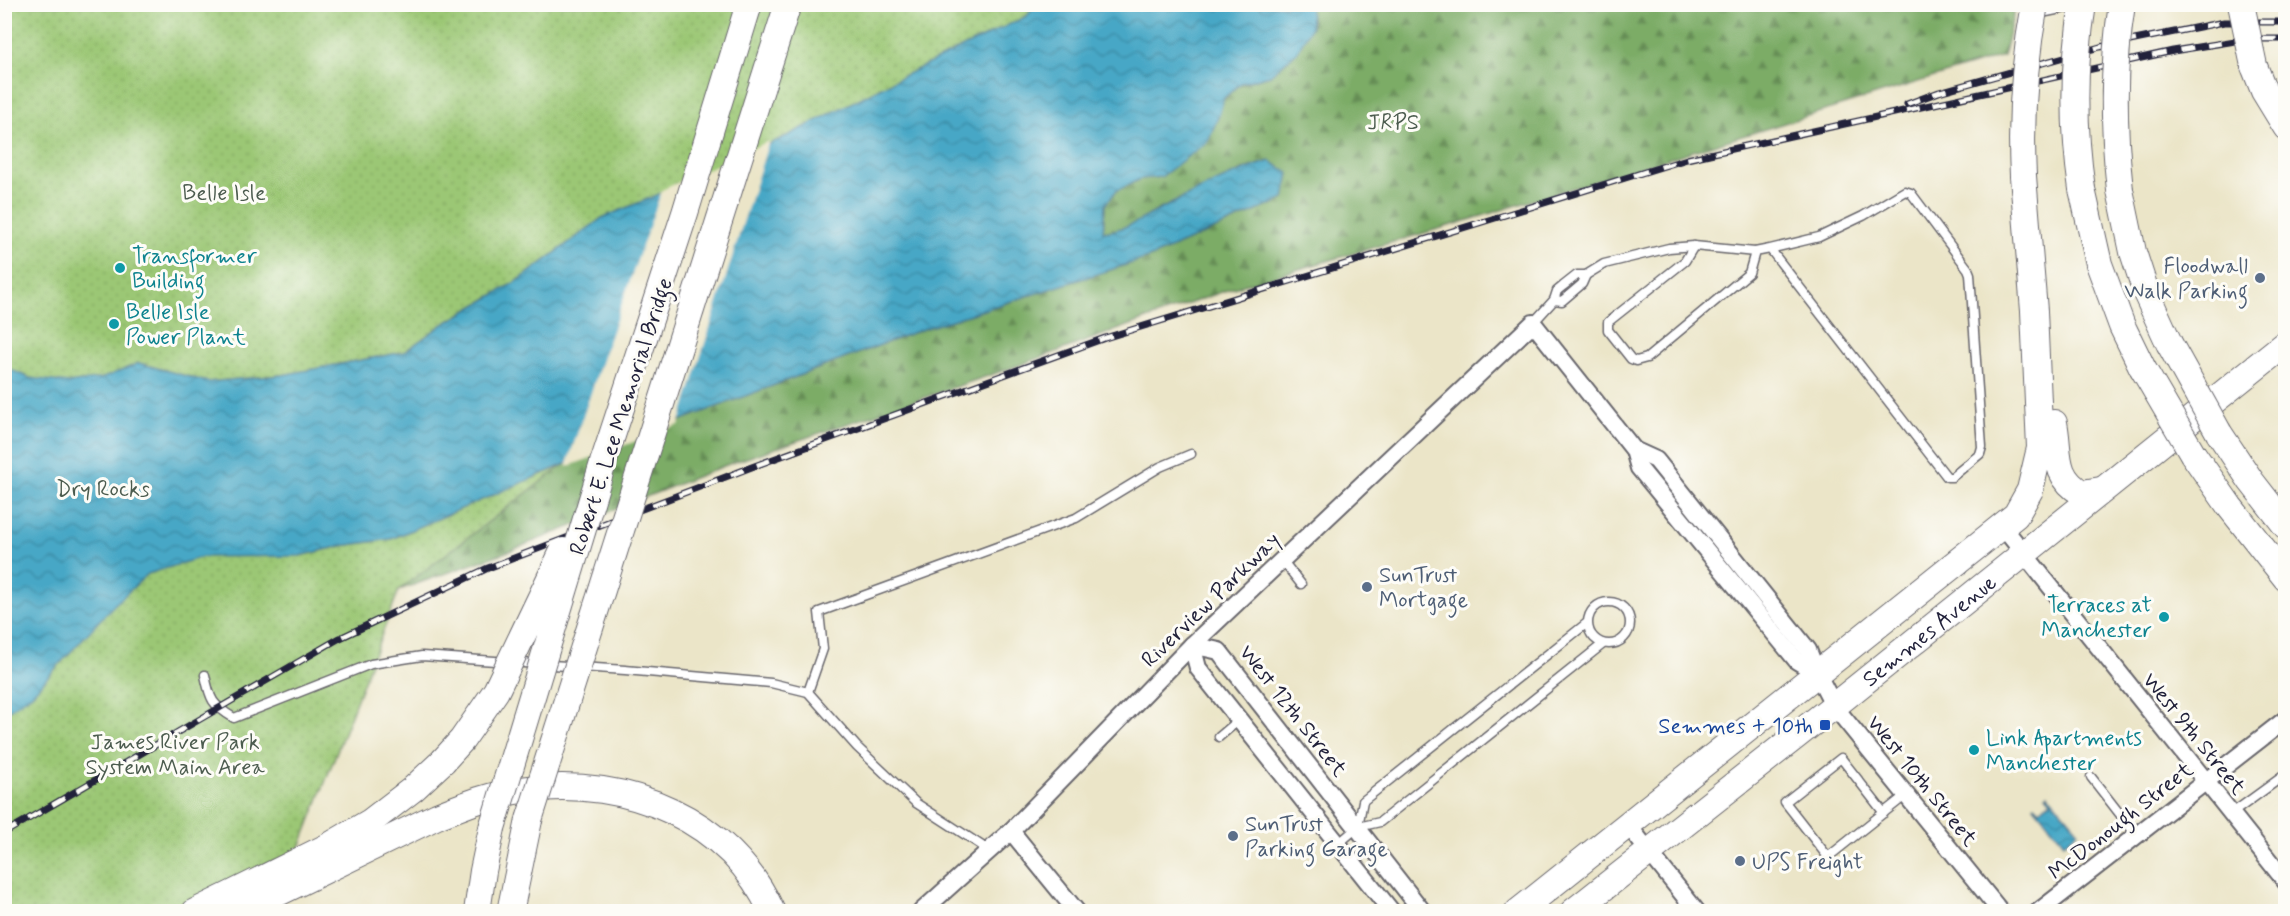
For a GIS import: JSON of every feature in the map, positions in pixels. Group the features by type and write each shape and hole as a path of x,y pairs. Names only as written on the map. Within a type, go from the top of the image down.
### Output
{"main road":[{"name":"Robert E. Lee Memorial Bridge","path":"477,912 492,828 603,463 685,213 749,4"},
{"name":"Robert E. Lee Memorial Bridge","path":"529,820 788,4"},
{"path":"2082,4 2075,90 2077,156 2099,264 2122,326 2142,366 2193,454 2230,507 2286,578"},
{"path":"2122,4 2117,32 2113,93 2120,190 2133,252 2147,295 2169,343 2219,433 2251,481 2286,526"},
{"path":"2241,4 2254,66 2264,91 2286,127"},
{"path":"2028,11 2020,129 2036,347 2055,428 2056,454 2060,469 2074,488 2082,493 2101,490"},
{"name":"Semmes Avenue","path":"1573,912 2284,345"},
{"name":"Semmes Avenue","path":"1518,912 2016,515 2030,490 2038,463 2040,430 2036,347"},
{"path":"195,912 329,846 370,822 413,789 443,761 462,740 496,691 603,463"},
{"path":"239,912 448,812 497,794 566,786 591,787 633,795 667,808 692,822 717,840 731,854 756,884 772,912"},
{"path":"510,912 529,820"},
{"path":"529,820 529,912"}],"street":[{"name":"West 10th Street","path":"1533,323 1634,450 1656,460 1808,650 1834,706 2001,912"},
{"name":"Riverview Parkway","path":"921,912 1011,831 1192,645 1533,323"},
{"name":"West 9th Street","path":"2003,527 2286,882"},
{"path":"1192,645 1198,668 1392,912"},
{"name":"West 12th Street","path":"1192,645 1219,651 1423,912"},
{"name":"McDonough Street","path":"2038,912 2286,719"},
{"path":"1627,824 1697,912"},
{"path":"1011,831 1077,912"}],"lane":[{"path":"2028,11 2082,4"},
{"path":"1533,323 1554,300 1557,291 1577,275 1586,275 1604,264 1669,248 1694,246 1755,252 1770,249 1819,237 1863,216 1905,191 1911,193 1970,274 1982,447 1980,454 1952,477 1947,477 1770,249"},
{"path":"1694,246 1685,261 1608,322 1608,330 1631,359 1636,361 1647,358 1749,273 1755,252"},
{"path":"808,692 823,649 819,612 1076,518 1160,467 1191,454"},
{"path":"1282,560 1301,584"},
{"path":"1358,827 1363,801 1587,623 1591,611 1603,603 1616,603 1627,611 1631,625 1626,637 1613,645 1603,644 1593,638 1587,623"},
{"path":"1338,844 1358,827 1380,822 1603,644"},
{"path":"205,675 210,698 218,709 234,718 370,664 422,656 771,683 808,692 857,747 916,803 990,851"},
{"path":"1219,737 1239,720"},
{"path":"1884,813 1841,758 1785,802 1828,857 1884,813 1906,795"},
{"path":"2231,814 2286,774"},
{"path":"2091,777 2137,836"}],"green space":[{"name":"Belle Isle","path":"5,5 1035,5 1027,16 789,135 657,196 602,218 519,280 442,325 404,352 282,375 208,382 139,363 300,556 341,546 391,539 563,465 399,590 294,863 195,911 5,912"},
{"name":"JRPS","path":"1310,5 2016,5 2003,56 1459,223 1230,289 1020,365 729,464 512,550 399,590 563,465 920,330 1151,257 1284,199 1270,161 1247,168 1158,210 1128,228 1103,233 1105,205 1116,191 1140,179 1161,177 1219,115 1223,98 1241,83 1270,75 1311,27"}],"water":[{"path":"1035,5 1310,5 1311,27 1297,52 1270,75 1241,83 1224,98 1208,141 1161,177 1140,179 1116,191 1105,205 1103,232 1132,224 1213,183 1270,161 1289,173 1284,199 1151,257 920,330 563,465 391,539 341,546 300,556 202,557 148,574 113,606 32,694 5,713 4,367 30,378 68,383 103,378 139,363 208,382 282,375 404,352 442,325 519,280 602,218 789,135 1027,16"},
{"path":"2048,794 2079,831 2064,843 2034,806 2040,810 2051,801 2046,795"}],"pier":[{"path":"769,141 679,425 566,467 662,190"}],"railway":[{"path":"1907,104 1939,92 2100,47 2224,22 2286,22"},
{"path":"4,833 338,639 488,568 749,468 1105,338 1687,159 2173,51 2248,39 2286,39"}],"place":[{"name":"Transformer Building","path":"120,268"},
{"name":"Floodwall Walk Parking","path":"2260,278"},
{"name":"Belle Isle Power Plant","path":"114,324"},
{"name":"SunTrust Mortgage","path":"1367,587"},
{"name":"Terraces at Manchester","path":"2164,617"},
{"name":"Semmes + 10th","path":"1825,725"},
{"name":"Link Apartments Manchester","path":"1974,750"},
{"name":"SunTrust Parking Garage","path":"1233,836"},
{"name":"UPS Freight","path":"1740,861"}],"park label":[{"name":"Dry Rocks","path":"103,488"},
{"name":"James River Park System Main Area","path":"175,754"}]}
